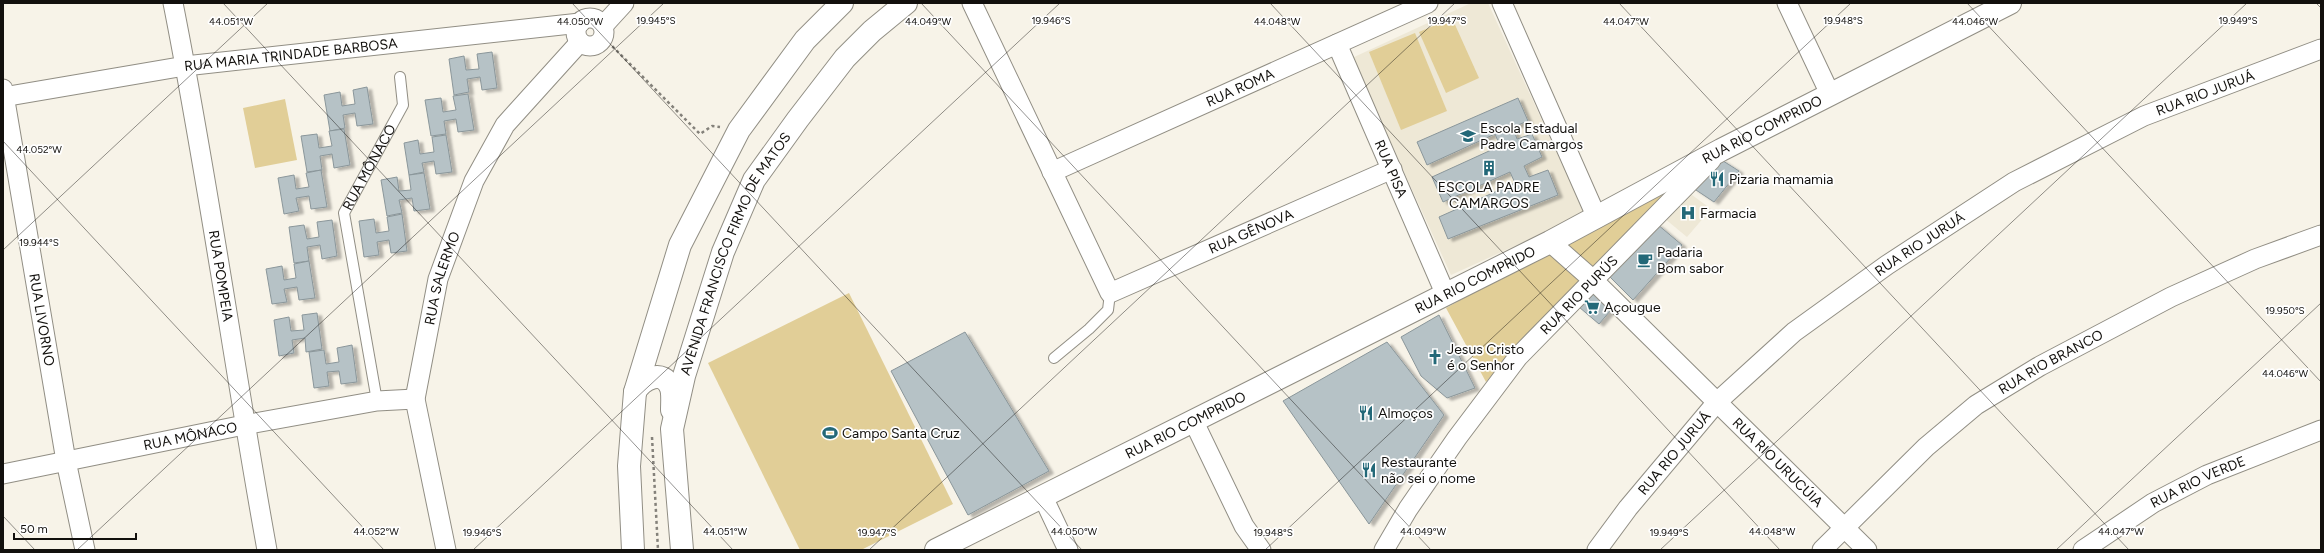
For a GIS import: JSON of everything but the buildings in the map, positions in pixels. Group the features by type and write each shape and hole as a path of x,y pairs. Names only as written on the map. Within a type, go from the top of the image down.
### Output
{"street":[{"name":"RUA POMPEIA","path":"173,3 185,66 244,425 267,550"},
{"path":"603,32 595,19 582,15 576,33 580,42 585,45 596,45 603,32 624,3"},
{"path":"633,550 629,466 635,392 680,245 740,130 805,40 842,3"},
{"name":"AVENIDA FRANCISCO FIRMO DE MATOS","path":"682,550 672,429 684,376 723,252 754,180 845,58 872,31 906,3"},
{"path":"972,3 1110,293"},
{"name":"RUA ROMA","path":"1052,172 1428,3"},
{"path":"1502,3 1597,218"},
{"path":"1787,3 1830,94"},
{"name":"RUA RIO COMPRIDO","path":"936,550 1445,293 1550,242 1597,218 1720,150 2010,3"},
{"name":"RUA MARIA TRINDADE BARBOSA","path":"3,95 185,66 582,15"},
{"name":"RUA SALERMO","path":"446,550 415,399 438,279 474,181 505,125 580,42"},
{"name":"RUA PISA","path":"1338,44 1445,293"},
{"name":"RUA RIO JURUÁ","path":"1597,550 1628,508 1717,402 1794,332 1887,265 2014,182 2144,116 2321,49"},
{"name":"RUA LIVORNO","path":"3,95 66,460 85,550"},
{"name":"RUA RIO PURÚS","path":"1384,550 1408,509 1457,438 1518,357 1592,279 1720,150"},
{"name":"RUA GÊNOVA","path":"1110,293 1392,170"},
{"name":"RUA RIO BRANCO","path":"1822,550 1926,447 1976,405 2034,370 2171,296 2255,259 2321,235"},
{"name":"RUA RIO URUCÚIA","path":"1550,242 1592,279 1867,550"},
{"path":"635,392 642,383 656,376 666,380 672,389 672,429"},
{"name":"RUA MÔNACO","path":"3,474 244,425 377,401 415,399"},
{"path":"1193,420 1244,526 1261,550"},
{"name":"RUA RIO VERDE","path":"2083,550 2153,503 2207,475 2321,430"},
{"path":"1043,497 1068,550"}],"lane":[{"name":"RUA MÔNACO","path":"377,401 344,213 403,105 400,77"},
{"path":"1054,358 1090,329 1108,310 1110,293"}],"path":[{"path":"603,32 700,134 712,126 740,130"}],"shaded area":[{"name":"Escola Estadual Padre Camargos","path":"1471,3 1488,3 1585,214 1451,275 1352,58"},
{"path":"1452,18 1479,78 1446,93 1419,32"},
{"path":"1415,33 1447,111 1401,130 1369,52"},
{"path":"285,99 297,160 255,168 243,108"},
{"path":"1681,182 1592,268 1565,243"},
{"name":"Farmacia","path":"1688,192 1711,209 1687,237 1664,218"},
{"path":"1549,251 1581,282 1516,346 1486,382 1446,308"},
{"name":"Campo Santa Cruz","path":"849,293 953,504 861,550 800,550 708,363"}],"place":[{"name":"Escola Estadual Padre Camargos","path":"1468,136"},
{"name":"ESCOLA PADRE CAMARGOS","path":"1489,168"},
{"name":"Pizaria mamamia","path":"1717,179"},
{"name":"Farmacia","path":"1688,213"},
{"name":"Padaria Bom sabor","path":"1645,260"},
{"name":"Açougue","path":"1592,307"},
{"name":"Jesus Cristo é o Senhor","path":"1435,357"},
{"name":"Almoços","path":"1366,413"},
{"name":"Campo Santa Cruz","path":"830,433"},
{"name":"Restaurante não sei o nome","path":"1369,470"}]}
